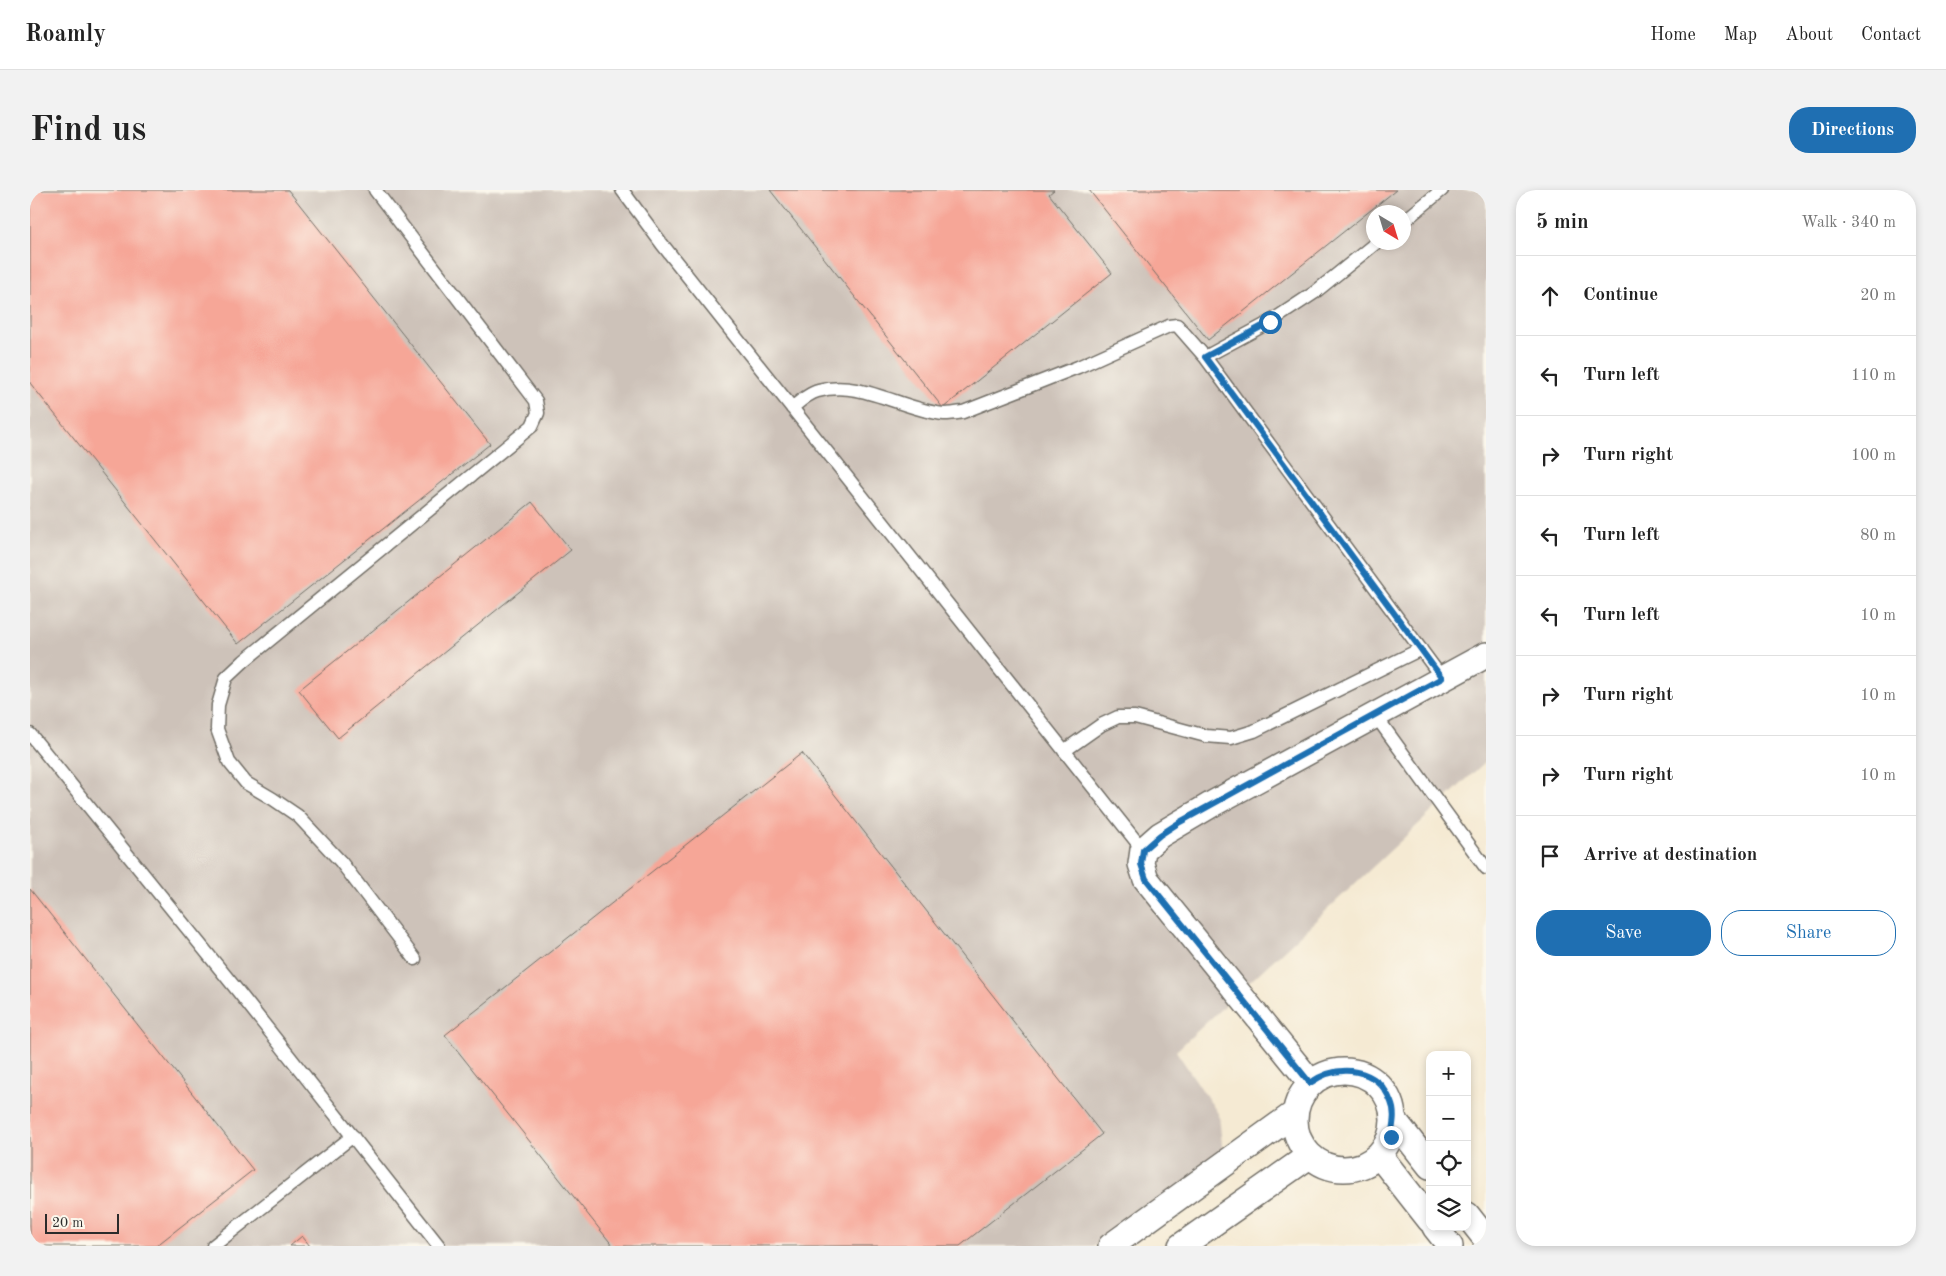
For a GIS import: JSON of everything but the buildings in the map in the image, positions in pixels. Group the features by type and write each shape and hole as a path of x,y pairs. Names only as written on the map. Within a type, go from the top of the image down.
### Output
{"street":[{"path":"1310,1083 1146,879 1141,864 1143,850 1160,835 1189,817 1486,655"},
{"path":"1334,1071 1356,1071 1372,1078 1383,1088 1392,1103 1394,1120 1391,1137 1379,1156 1365,1165 1342,1170 1325,1166 1308,1156 1298,1138 1295,1113 1300,1097 1310,1083 1334,1071"},
{"path":"1112,1246 1295,1113"},
{"path":"1394,1120 1426,1161"},
{"path":"1181,1246 1308,1156"},
{"path":"1379,1156 1426,1215"},
{"path":"1471,1220 1486,1239"},
{"path":"1439,1231 1450,1246"}],"lane":[{"path":"375,190 536,401 538,413 532,426 244,661 226,678 218,705 217,729 229,762 246,784 298,816 341,862 415,960"},
{"path":"622,190 662,244 1143,850"},
{"path":"1411,215 1442,190"},
{"path":"1205,357 1270,322 1314,293 1367,250"},
{"path":"792,408 817,391 847,388 945,414 963,412 1078,367 1169,326 1177,325 1205,357 1442,678"},
{"path":"1064,751 1101,724 1118,717 1135,717 1206,736 1231,738 1254,731 1421,649"},
{"path":"1375,716 1486,868"},
{"path":"30,734 237,990 439,1246"},
{"path":"213,1246 353,1136"}],"shaded area":[{"path":"30,190 1486,190 1486,761 1176,1051 1219,1115 1223,1155 1093,1246 30,1246"}],"route":[{"path":"1270,322 1205,357 1442,678 1180,822 1160,835 1143,850 1141,864 1146,879 1310,1083 1318,1077 1334,1071 1356,1071 1372,1078 1383,1088 1392,1103 1394,1120 1391,1137"}]}
